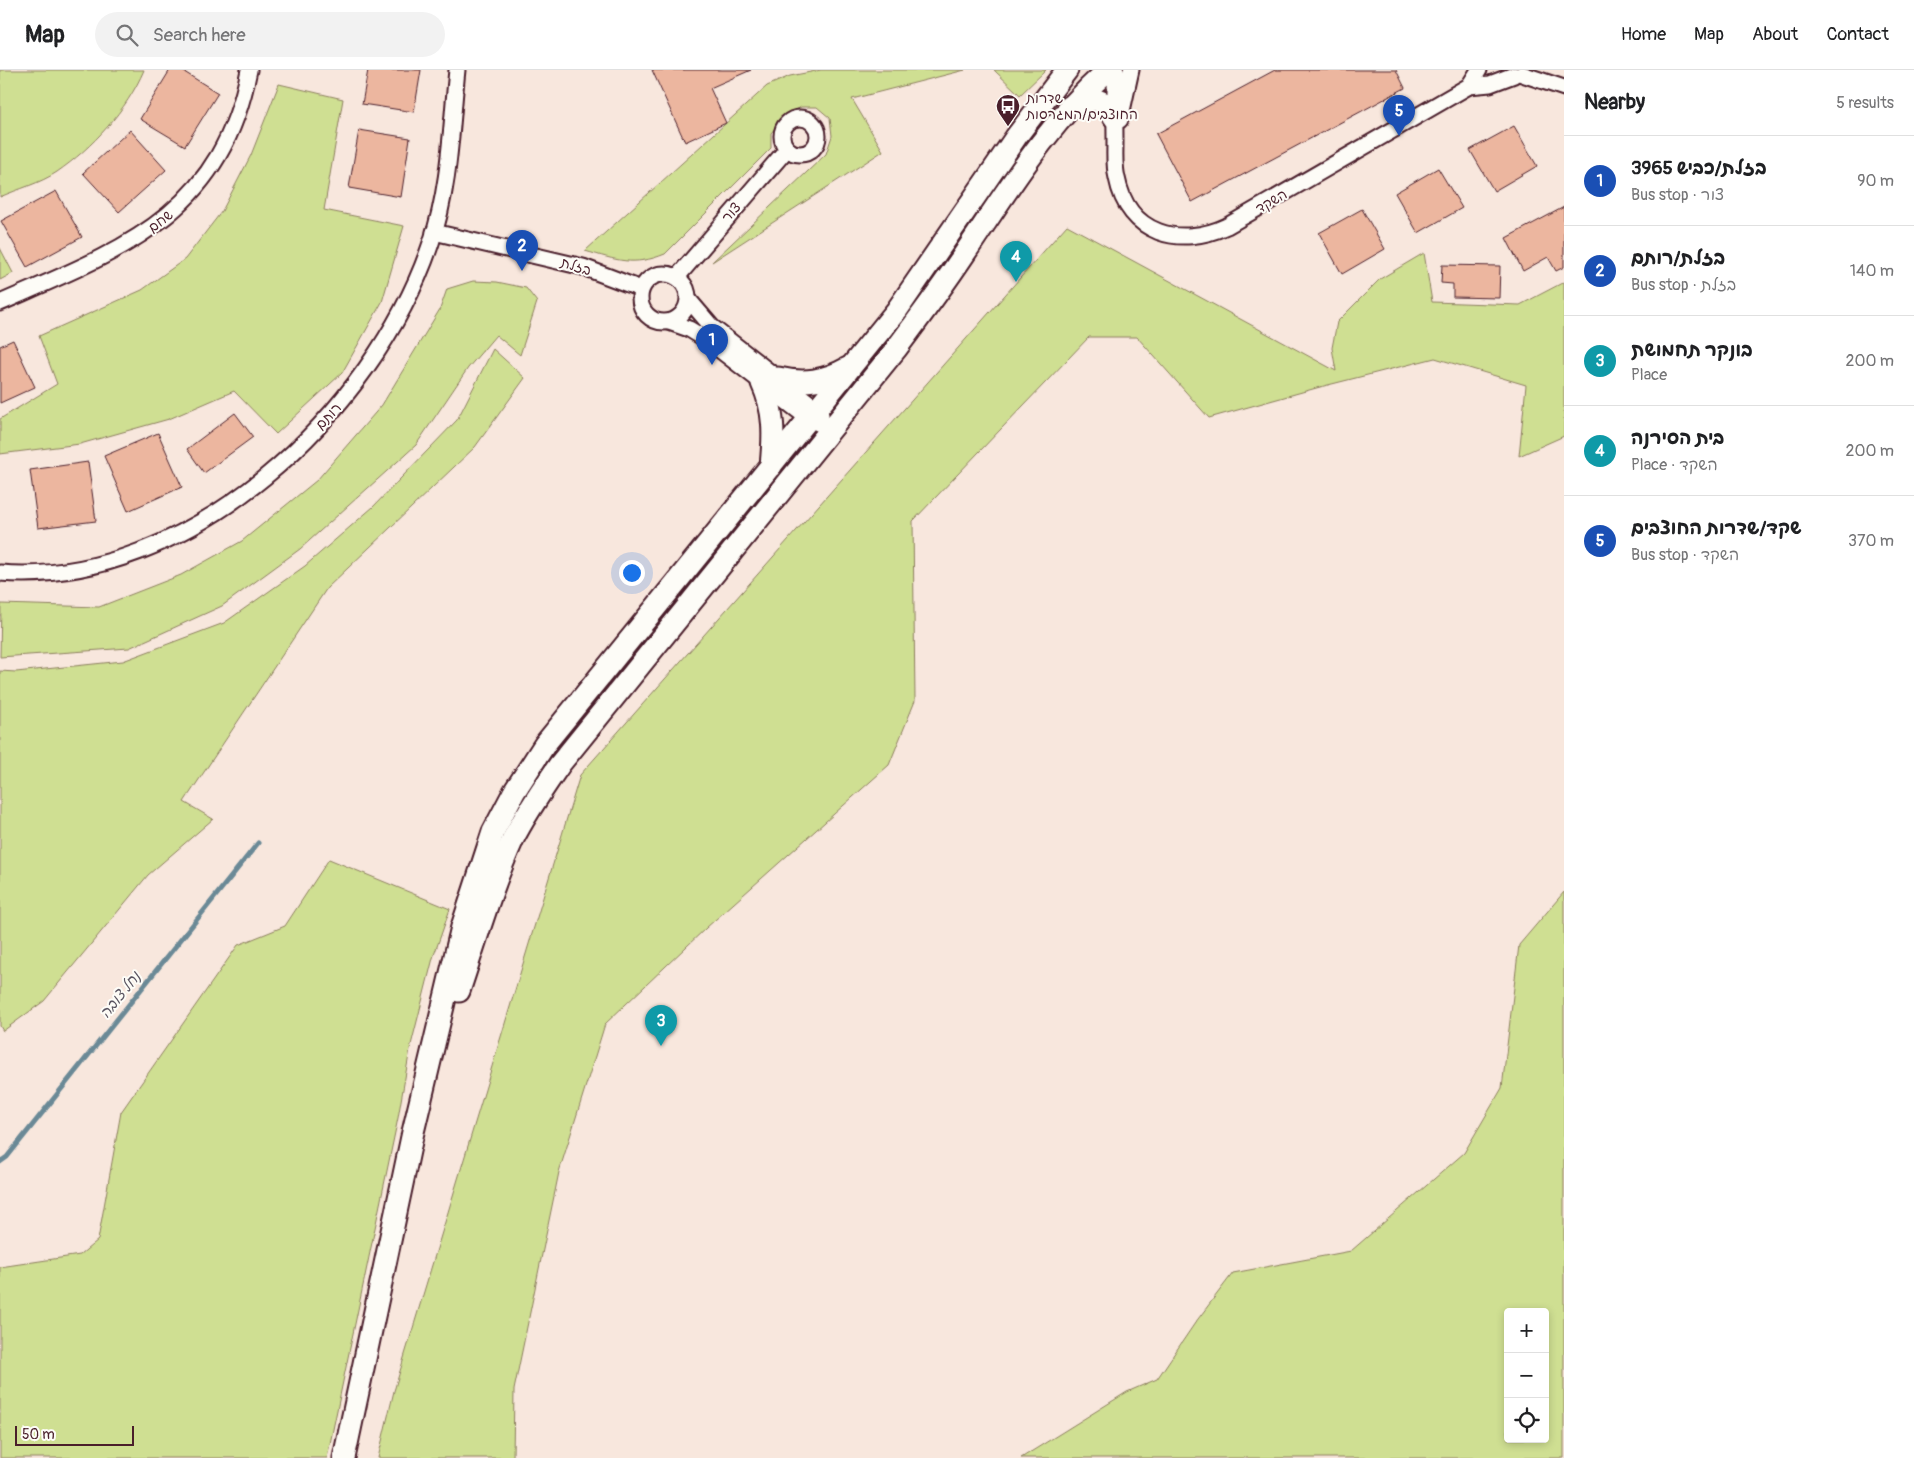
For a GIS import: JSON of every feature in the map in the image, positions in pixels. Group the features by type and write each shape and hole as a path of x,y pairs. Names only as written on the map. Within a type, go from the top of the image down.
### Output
{"main road":[{"path":"344,1458 413,1132 462,927 493,832 514,792 545,744 853,365 929,266 1016,138 1067,70"},
{"path":"413,1132 494,886 514,838 532,804 560,764 932,302 1032,154 1069,107 1108,70"},
{"path":"1069,107 1088,100 1103,101 1110,107 1114,117"},
{"path":"771,466 774,423 768,397 770,380 817,381 829,378 853,365"}],"street":[{"name":"שחם","path":"0,302 98,260 131,242 159,223 182,203 202,180 218,156 241,103 249,70"},
{"name":"רותם","path":"0,573 27,575 87,569 126,558 168,540 212,514 258,482 302,444 342,401 379,352 410,299 434,232 445,180 457,70"},
{"name":"השקד","path":"1116,70 1114,117 1117,179 1124,199 1149,228 1172,237 1194,237 1211,234 1228,226 1468,86 1490,84 1522,73"},
{"name":"השקד","path":"1115,144 1131,70"},
{"name":"השקד","path":"1468,86 1479,70"},
{"path":"1498,70 1522,73 1564,87"},
{"path":"1550,70 1564,87"},
{"name":"צור","path":"677,277 787,149"},
{"name":"בזלת","path":"434,232 566,262 635,286"},
{"path":"770,380 689,329 669,322 661,322 647,316 640,303 635,286 645,283 656,274 670,274 677,277 686,287 689,300 712,327 770,380 831,429"},
{"path":"669,322 683,314 689,300"}],"green space":[{"path":"0,70 144,70 137,85 118,114 83,152 51,176 0,197"},
{"path":"821,70 965,70 852,99 883,151 712,262 826,154 832,136 830,118 817,107 801,107 784,117 771,133 771,148 665,254 644,260 625,261 585,251 767,86 790,76"},
{"path":"994,70 1046,70 1020,95"},
{"path":"279,84 343,99 324,210 404,226 382,302 342,373 276,434 234,391 169,419 80,444 0,454 0,419 57,384 39,336 142,290 185,259 222,211 251,155"},
{"path":"1067,225 1336,371 1332,348 1337,322 1380,279 1424,253 1432,302 1520,305 1564,282 1564,436 1519,456 1526,385 1435,358 1209,418 1137,337 1089,337 913,521 915,701 889,765 706,928 605,1024 559,1172 514,1390 513,1458 378,1458 394,1391 580,775"},
{"path":"0,248 13,273 0,280"},
{"path":"473,281 497,282 526,288 537,302 520,355 496,335 468,368 416,445 300,549 222,606 129,648 0,657 1,604 99,607 181,575 242,541 317,480 382,405 440,309 447,289"},
{"path":"493,349 525,378 475,447 327,588 184,802 213,819 148,875 44,1001 3,1031 0,1026 0,671 16,672 123,661 224,623 305,566 373,507 457,420"},
{"path":"329,859 450,909 433,958 410,1049 398,1118 327,1458 0,1458 0,1267 80,1255 98,1240 121,1112 238,945 285,926"},
{"path":"1564,892 1564,1458 1021,1458 1127,1392 1157,1379 1195,1323 1233,1273 1351,1251 1464,1153 1502,1088 1519,945"}],"building":[{"path":"170,70 181,70 218,93 185,146 140,119"},
{"path":"368,70 421,70 414,112 362,104"},
{"path":"652,70 751,70 710,88 726,123 685,142"},
{"path":"1275,70 1396,70 1405,88 1192,202 1156,134"},
{"path":"1514,126 1537,166 1494,191 1470,150"},
{"path":"130,130 166,170 119,212 83,173"},
{"path":"359,130 410,138 401,197 349,188"},
{"path":"1438,168 1462,208 1418,233 1395,193"},
{"path":"56,191 82,237 27,267 1,221"},
{"path":"1564,207 1564,267 1556,271 1548,257 1523,271 1506,238"},
{"path":"1362,209 1385,249 1342,274 1319,233"},
{"path":"1442,265 1500,266 1499,298 1453,297 1453,284 1441,283"},
{"path":"13,340 35,387 0,403 0,346"},
{"path":"235,413 253,437 204,473 187,449"},
{"path":"158,433 182,487 128,511 104,456"},
{"path":"88,462 96,521 38,528 30,470"}],"waterway":[{"name":"נחל צובה","path":"0,1162 7,1157 258,843"}],"place":[{"name":"שדרות החוצבים/המגרסות","path":"1008,127"},
{"name":"שקד/שדרות החוצבים","path":"1399,136"},
{"name":"בזלת/רותם","path":"522,271"},
{"name":"בית הסירנה","path":"1016,282"},
{"name":"בזלת/כביש 3965","path":"712,365"},
{"name":"בונקר תחמושת","path":"661,1046"}]}
